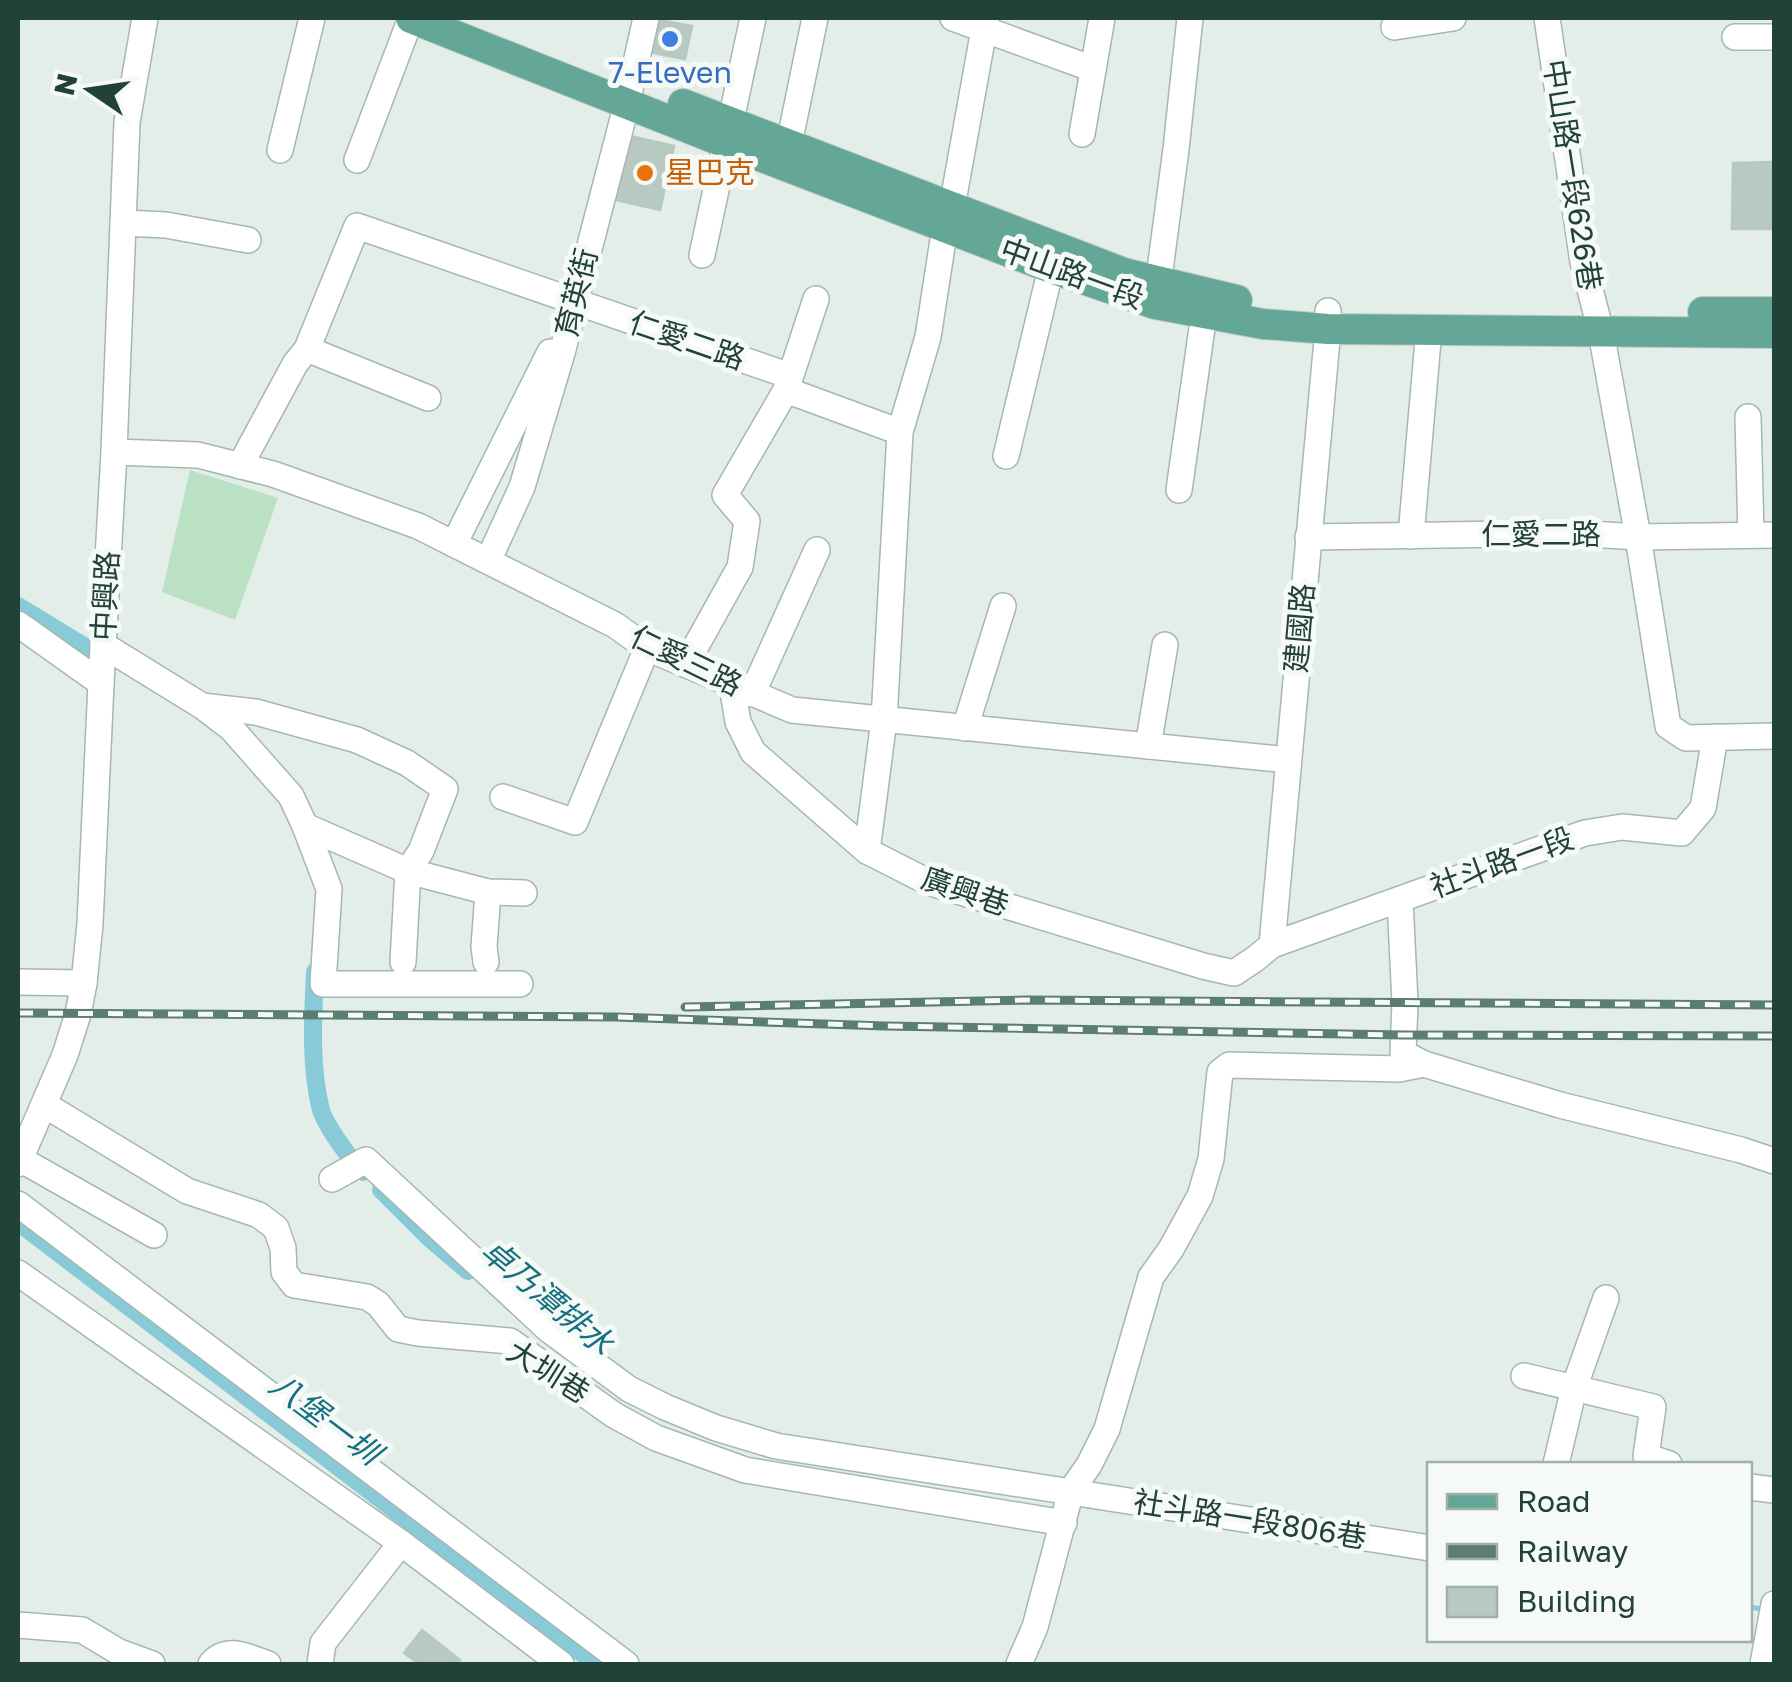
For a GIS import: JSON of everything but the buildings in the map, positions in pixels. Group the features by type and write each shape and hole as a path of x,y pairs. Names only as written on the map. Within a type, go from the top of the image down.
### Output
{"main road":[{"name":"中山路一段","path":"411,18 629,93"},
{"name":"中山路一段","path":"459,18 629,93 948,217 1124,273 1204,314 1263,324 1328,320 1598,323 1774,333"},
{"name":"中山路一段","path":"728,132 790,144 1051,268 1157,293 1273,306 1328,320 1429,329 1774,312"}],"street":[{"name":"中興路","path":"19,1161 65,1056 84,983 114,452 127,122 146,18"},
{"path":"280,150 312,18"},
{"path":"357,160 411,18"},
{"name":"育英街","path":"488,561 522,487 562,353 646,18"},
{"path":"702,255 753,18"},
{"path":"790,144 816,18"},
{"path":"953,18 985,23 1093,69"},
{"path":"1082,134 1102,18"},
{"path":"1157,293 1190,18"},
{"path":"1394,27 1453,18"},
{"name":"中山路一段626巷","path":"1547,18 1583,262 1638,537 1668,726 1686,738 1715,737"},
{"path":"867,851 884,720 900,432 928,337 985,23"},
{"path":"1735,36 1774,36"},
{"path":"123,223 166,225 248,240"},
{"name":"仁愛二路","path":"307,349 357,226 788,383 900,432"},
{"path":"1006,456 1051,268"},
{"path":"686,664 740,567 747,521 725,495 788,383 816,299"},
{"path":"454,544 574,303"},
{"path":"1180,490 1204,314"},
{"name":"建國路","path":"1272,945 1328,320"},
{"path":"1411,536 1429,329"},
{"path":"240,466 307,349 428,398"},
{"path":"1748,417 1763,535"},
{"name":"仁愛三路","path":"114,452 198,455 273,474 418,526 615,625 647,648 792,710 1288,760"},
{"name":"仁愛二路","path":"1308,537 1763,535"},
{"path":"742,690 817,550"},
{"path":"966,728 1002,606"},
{"path":"18,624 101,683"},
{"path":"103,645 231,728 292,796 329,889 323,984 520,984"},
{"path":"1148,746 1165,645"},
{"path":"503,797 575,822 647,648"},
{"name":"廣興巷","path":"742,690 738,722 753,752 867,851 928,882 1234,972 1272,945 1400,900"},
{"path":"202,706 256,712 357,740 407,763 444,790 421,851 408,871 403,962"},
{"path":"1715,737 1774,736"},
{"name":"社斗路一段","path":"1424,1064 1403,1053 1400,900 1585,833 1622,827 1682,832 1703,808 1715,737"},
{"path":"305,826 408,871 488,892 524,893"},
{"path":"486,962 488,892"},
{"path":"18,982 84,983"},
{"path":"1019,1664 1035,1626 1068,1504 1107,1429 1151,1277 1200,1196 1211,1160 1220,1072 1229,1065 1399,1070 1424,1064 1774,1161"},
{"name":"大圳巷","path":"44,1105 187,1191 259,1215 276,1228 283,1248 284,1272 294,1285 367,1297 378,1304 398,1330 510,1341 614,1415 656,1438 745,1470 1068,1504"},
{"name":"大圳巷","path":"332,1179 366,1160 549,1330 629,1389 665,1407 776,1446 1068,1504"},
{"path":"19,1161 154,1236"},
{"path":"18,1204 626,1664"},
{"path":"18,1273 401,1544 561,1664"},
{"path":"1556,1462 1574,1388 1606,1298"},
{"path":"1524,1376 1654,1407 1653,1462"},
{"name":"社斗路一段806巷","path":"1068,1504 1427,1548"},
{"path":"320,1664 323,1643 401,1544"},
{"path":"1763,1664 1774,1604"},
{"path":"18,1625 82,1630 119,1652 152,1664"},
{"path":"211,1664 228,1652 268,1664"}],"green space":[{"path":"190,470 278,498 235,620 162,592"}],"waterway":[{"name":"卓乃潭排水","path":"18,606 108,661"},
{"name":"卓乃潭排水","path":"315,972 313,1056 320,1106 331,1131 363,1172"},
{"name":"卓乃潭排水","path":"381,1190 468,1271"},
{"name":"八堡一圳","path":"18,1222 596,1664"},
{"name":"卓乃潭排水","path":"1752,1607 1767,1610"}],"railway":[{"path":"685,1007 1027,1000 1774,1005"},
{"path":"18,1013 615,1017 1403,1035 1774,1036"}],"place":[{"name":"7-Eleven","path":"670,39"},
{"name":"星巴克","path":"645,173"}]}
